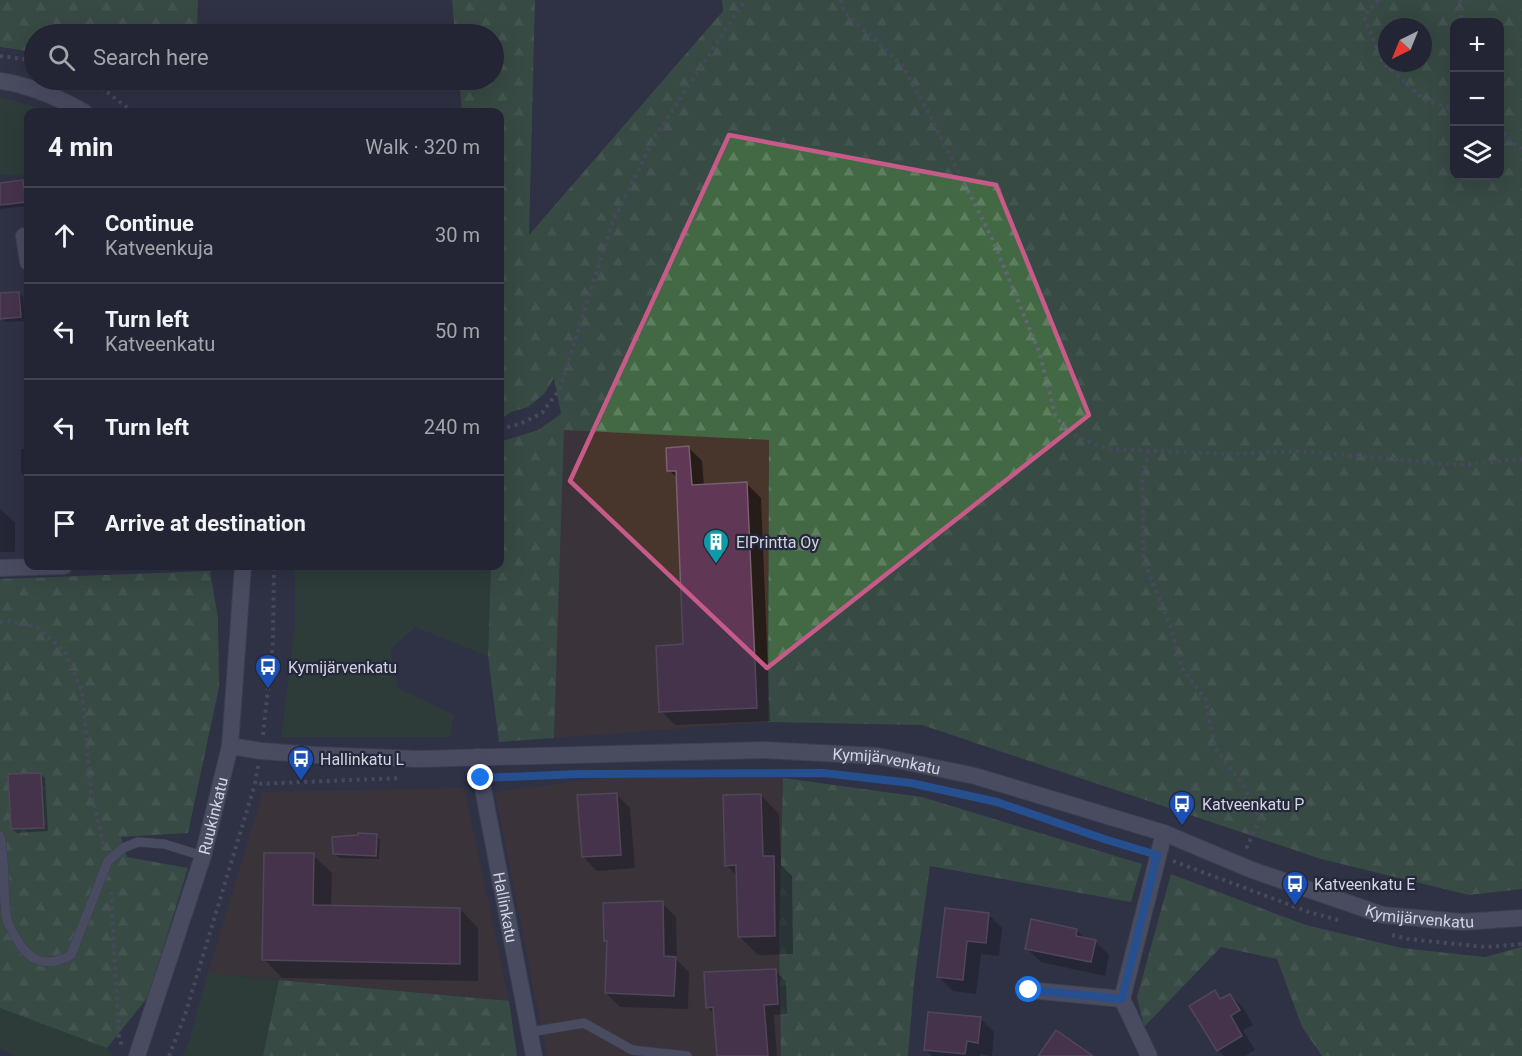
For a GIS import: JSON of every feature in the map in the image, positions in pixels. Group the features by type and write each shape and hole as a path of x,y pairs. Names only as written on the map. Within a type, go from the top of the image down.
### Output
{"street":[{"path":"0,81 24,87"},
{"path":"34,90 61,99 77,108"},
{"path":"0,567 24,567"},
{"name":"Ruukinkatu","path":"137,1056 203,856 230,746 243,570"},
{"name":"Kymijärvenkatu","path":"230,746 316,755 407,758 764,750 878,756 975,776 1164,833 1252,870 1383,915 1462,922 1522,918"},
{"name":"Hallinkatu","path":"477,758 534,1056"},
{"path":"1149,1056 1122,999 1164,833"},
{"path":"1029,990 1122,999"}],"lane":[{"path":"0,836 3,849 7,922 22,950 36,960 50,962 71,955 108,861 123,848 138,842 164,844 203,856"},
{"path":"530,1032 584,1023 632,1050 687,1056"}],"path":[{"path":"504,428 520,424 542,413 560,389 614,219 655,137 745,0"},
{"path":"841,0 844,12 902,65 931,118 996,247 1040,354 1055,415 1066,430 1107,449 1228,454 1302,451 1460,465 1521,461 1522,459"},
{"path":"1378,0 1365,16 1382,62 1425,100 1450,108"},
{"path":"1460,0 1461,18"},
{"path":"0,56 24,59"},
{"path":"104,90 129,108"},
{"path":"1504,133 1522,149"},
{"path":"1149,451 1142,479 1144,561 1172,630 1181,667 1206,700 1215,748 1244,787 1260,819 1247,846 1252,870 1245,889"},
{"path":"169,1056 185,1016 255,784 261,751 273,642 274,570"},
{"path":"0,622 9,621 37,627 65,652 82,691 91,793 108,861 114,917 119,1037 125,1056"},
{"path":"601,774 823,773 911,783"},
{"path":"481,778 568,775"},
{"path":"255,784 407,778"},
{"path":"933,787 986,800"},
{"path":"1018,809 1157,855 1309,912 1342,921"},
{"path":"1386,933 1408,939 1486,947 1522,944"}],"highlighted area":[{"path":"729,135 996,185 1089,415 767,668 570,481"}],"shaded area":[{"path":"564,429 769,440 768,722 554,738"},
{"path":"605,778 783,778 779,935 781,1056 547,1056 495,792"},
{"path":"464,788 509,1001 208,973 263,792"}],"green space":[{"path":"0,0 198,0 197,24 24,24 24,51 0,47"},
{"path":"452,0 535,0 529,235 723,11 722,0 1522,0 1522,889 1469,895 1321,859 922,725 768,722 769,440 564,430 554,738 499,742 488,656 491,570 504,570 504,441 538,430 561,414 554,378 544,394 528,407 511,412 504,417 504,108 462,108 460,90 504,90 504,24 454,24"},
{"path":"0,97 40,108 24,108 24,176 0,174"},
{"path":"295,570 491,570 488,656 415,627 390,650 398,688 454,715 450,737 281,737 295,627"},
{"path":"210,571 218,618 219,687 188,833 121,837 127,857 188,868 148,997 107,1048 0,1008 0,579"},
{"path":"783,778 922,797 1142,864 1131,902 930,866 914,982 908,1056 781,1056 779,935"},
{"path":"1171,874 1306,925 1402,948 1485,957 1522,947 1522,1056 1322,1056 1302,1027 1277,959 1221,947 1144,1027 1137,997"},
{"path":"208,973 279,980 263,1056 182,1056 189,1041"},
{"path":"279,980 509,1001 517,1056 263,1056"},
{"path":"0,1008 107,1048 113,1056 14,1056 0,1048"}],"building":[{"path":"23,180 24,202 0,205 0,183"},
{"path":"19,292 21,317 0,319 0,293"},
{"name":"ElPrintta Oy","path":"689,446 692,485 747,482 757,708 659,712 656,646 683,644 676,471 667,471 666,448"},
{"path":"41,773 44,828 11,829 8,774"},
{"path":"617,793 621,855 582,857 577,795"},
{"path":"761,794 763,856 774,856 775,936 738,937 736,865 725,866 723,795"},
{"path":"358,833 377,834 376,856 333,854 332,837 358,835"},
{"path":"264,853 314,853 313,905 460,908 460,964 262,960"},
{"path":"663,901 664,956 676,957 674,996 605,993 607,941 604,941 603,903"},
{"path":"945,908 989,913 986,943 967,941 963,980 937,977"},
{"path":"1031,919 1077,929 1076,936 1096,940 1091,962 1025,949"},
{"path":"776,969 778,1004 764,1005 768,1056 717,1056 713,1007 706,1008 704,972"},
{"path":"1215,990 1220,999 1230,994 1240,1010 1231,1016 1242,1036 1217,1051 1189,1006"},
{"path":"928,1012 981,1017 978,1043 967,1041 965,1054 924,1050"},
{"path":"1056,1030 1093,1056 1038,1056"}],"place":[{"name":"ElPrintta Oy","path":"716,565"},
{"name":"Kymijärvenkatu","path":"268,690"},
{"name":"Hallinkatu L","path":"301,782"},
{"name":"Katveenkatu P","path":"1182,827"},
{"name":"Katveenkatu E","path":"1295,907"}],"route":[{"path":"481,778 578,774 823,773 911,783 997,802 1157,855 1122,999 1029,990"}]}
